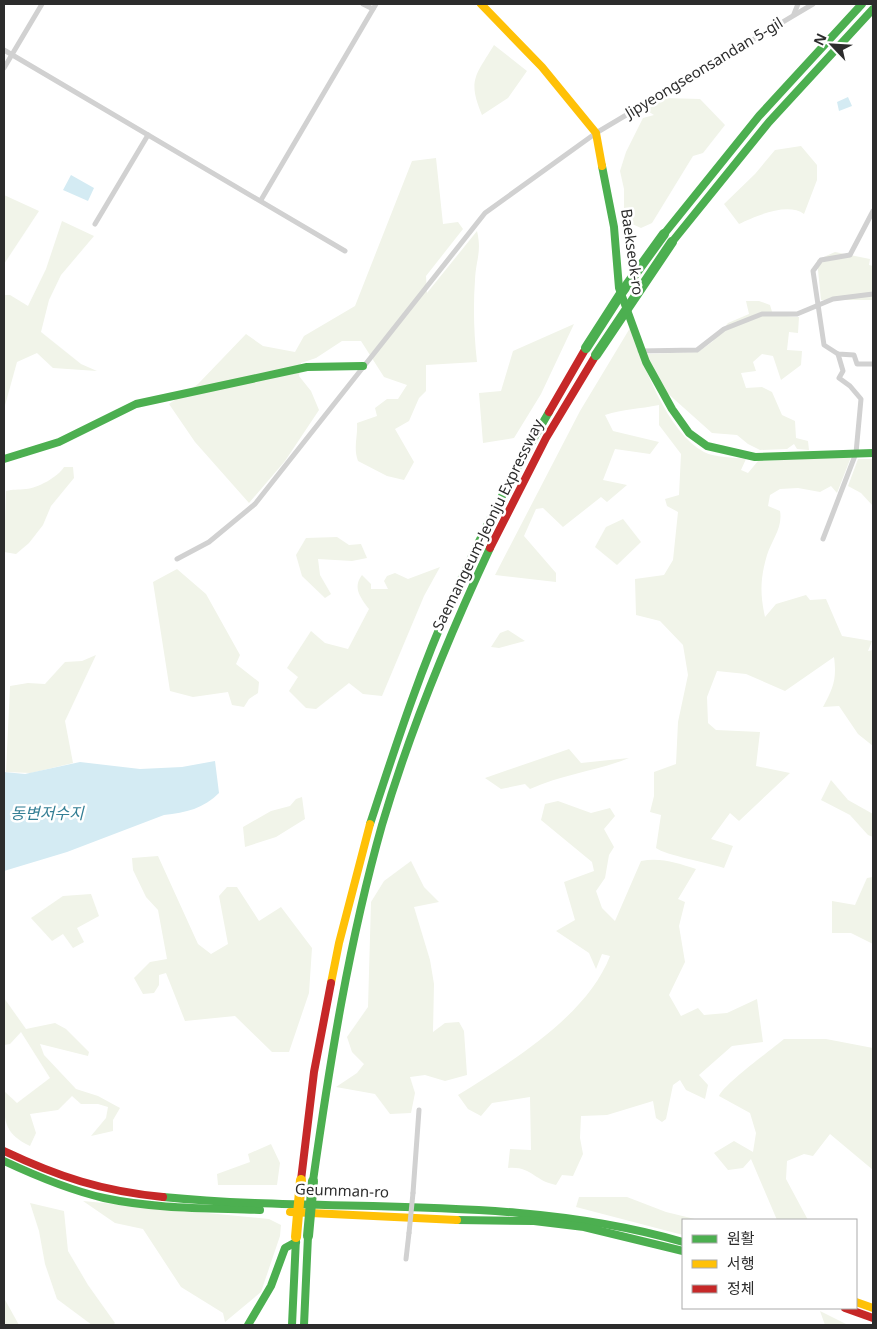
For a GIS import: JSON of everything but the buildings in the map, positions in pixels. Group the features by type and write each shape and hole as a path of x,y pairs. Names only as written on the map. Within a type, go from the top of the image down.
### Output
{"main road":[{"name":"Baekseok-ro","path":"481,4 542,67 596,133 614,227 619,288 640,351 689,433 707,446 755,457 873,453"},
{"name":"Saemangeum-Jeonju Expressway","path":"292,1325 301,1180 314,1072 339,943 367,834 407,713 453,597 527,449 586,348 622,292 708,174 747,127 801,66 862,4"},
{"name":"Saemangeum-Jeonju Expressway","path":"304,1325 308,1236 313,1181 328,1066 355,932 379,837 419,713 462,607 531,466 596,355 672,242 703,200 779,109 873,9"},
{"path":"4,459 59,442 136,404 307,367 363,366"},
{"name":"Geumman-ro","path":"4,1151 45,1171 72,1180 126,1192 181,1199 273,1204 536,1212 599,1220 682,1242"},
{"name":"Geumman-ro","path":"4,1161 44,1180 119,1201 178,1207 402,1218 534,1221 584,1228 682,1251"},
{"path":"248,1325 272,1286 285,1248 296,1240"},
{"path":"857,1302 873,1308"},
{"path":"848,1309 873,1318"}],"street":[{"path":"4,68 42,4"},
{"path":"261,200 374,6 363,4"},
{"path":"794,14 798,4"},
{"name":"Jipyeongseonsandan 5-gil","path":"177,559 209,542 255,504 485,213 596,133 813,4"},
{"path":"4,50 345,251"},
{"path":"95,224 148,135"},
{"path":"873,211 850,255 821,260 816,265 814,271 824,345 838,354 854,355 857,364 873,364"},
{"path":"640,351 697,350 724,329 762,314 798,314 833,299 873,294"},
{"path":"823,539 856,453 861,399 850,386 839,378 843,371 838,354"},
{"path":"406,1259 419,1110"}],"shaded area":[{"path":"494,45 527,71 508,98 482,115 477,103 474,85 478,71"},
{"path":"664,98 700,99 725,125 703,153 693,156 652,223 641,228 632,224 632,215 624,210 624,189 620,171 626,152 643,118 654,115 646,110"},
{"path":"801,146 817,165 817,180 804,214 789,209 781,210 762,214 739,224 724,204 755,174 775,150"},
{"path":"436,158 443,224 458,222 463,229 426,276 427,293 477,231 479,250 474,290 474,311 477,362 426,365 426,391 419,398 409,421 395,429 414,462 404,480 387,476 358,461 356,447 357,423 377,416 375,408 387,399 398,399 407,385 384,377 361,341 342,341 316,358 301,363 299,376 311,391 319,410 285,461 249,503 195,442 169,404 198,384 246,334 263,346 295,352 304,336 355,306 412,161"},
{"path":"4,195 39,211 4,264"},
{"path":"62,221 94,236 61,275 49,300 41,332 81,364 97,371 53,368 37,353 17,362 4,409 4,295 10,295 28,306 46,269"},
{"path":"835,252 870,259 869,265 873,266 873,300 821,300 817,260"},
{"path":"746,301 759,301 770,305 773,315 799,317 798,333 789,332 787,350 802,351 801,365 781,380 773,356 762,354 753,362 756,371 741,373 746,388 762,387 772,392 782,415 795,421 796,438 808,441 809,450 797,449 794,444 787,449 760,450 748,444 737,435 712,433 665,391 646,354 698,352 712,342 728,323 749,314"},
{"path":"574,324 541,394 514,438 483,443 479,393 501,391 513,351"},
{"path":"630,328 642,361 668,414 679,430 704,452 746,459 741,470 748,473 758,461 851,457 837,493 831,486 820,492 798,488 780,489 770,495 768,506 780,511 781,517 779,528 769,549 765,564 762,579 762,601 765,617 776,604 806,595 810,600 826,599 842,636 872,641 868,651 873,650 873,746 858,734 839,706 823,707 833,684 835,672 834,657 785,691 746,674 717,671 707,697 708,723 716,730 760,732 756,766 790,773 739,821 730,813 711,839 733,846 724,868 656,848 661,815 650,812 654,796 654,772 676,764 678,722 688,675 683,645 660,621 636,615 635,579 664,575 673,560 678,512 667,506 665,499 679,495 681,454 659,425 659,405 618,411 605,415 613,431 659,442 650,454 615,449 603,480 627,485 607,502 601,497 563,527 543,508 536,509 524,536 556,573 556,582 495,575 580,411"},
{"path":"858,459 873,459 873,506 861,493 848,486"},
{"path":"64,467 73,467 74,478 51,506 43,525 29,543 16,554 4,552 6,491 36,487 53,478"},
{"path":"623,519 641,542 617,565 595,547 606,527"},
{"path":"337,537 349,545 361,544 367,558 352,561 318,559 320,575 331,594 325,598 302,576 296,555 306,538"},
{"path":"440,567 424,596 382,696 363,694 349,683 316,709 306,708 289,691 298,677 287,668 311,631 325,643 348,649 369,609 358,589 359,580 362,575 371,584 371,589 388,589 384,581 387,576 395,573 408,579"},
{"path":"177,569 206,594 240,655 236,664 259,682 258,693 249,699 244,707 232,705 228,692 193,697 170,691 153,582"},
{"path":"508,630 525,641 499,648 491,647 500,633"},
{"path":"96,655 65,721 73,763 31,773 6,772 10,686 28,683 45,684 65,662 82,661"},
{"path":"569,749 581,763 629,758 530,789 525,784 501,789 485,778"},
{"path":"831,780 848,800 873,814 873,837 868,835 850,815 821,800"},
{"path":"302,797 305,819 276,837 245,847 243,827 271,811 290,806 296,799"},
{"path":"558,801 591,813 610,808 615,816 604,829 614,847 609,855 605,878 596,891 602,908 615,921 641,861 662,860 696,869 678,899 685,902 679,926 685,962 669,995 681,1016 698,1008 704,1015 727,1013 757,999 763,1042 732,1046 699,1075 708,1085 705,1099 686,1090 680,1080 673,1085 666,1119 662,1122 656,1118 653,1101 607,1115 581,1116 580,1138 583,1154 573,1176 562,1175 556,1185 523,1169 508,1168 510,1149 531,1150 530,1097 492,1103 481,1116 468,1109 458,1095 501,1068 566,1018 599,978 610,956 602,954 596,969 589,953 556,931 575,920 564,882 594,871 592,862 541,820 545,804"},
{"path":"158,856 198,944 211,954 228,944 219,896 227,887 237,887 259,921 281,907 312,948 309,993 289,1052 272,1052 235,1016 185,1021 166,973 159,975 159,985 154,993 143,994 134,978 150,962 167,959 158,910 146,897 133,870 132,858"},
{"path":"411,861 424,887 439,902 414,907 430,960 434,984 433,1032 445,1023 459,1022 464,1031 467,1075 445,1081 425,1075 410,1077 415,1093 411,1113 390,1114 375,1094 336,1087 357,1073 364,1064 352,1052 347,1037 368,1007 371,902 384,881"},
{"path":"873,877 873,944 851,933 832,933 832,901 855,905 867,878"},
{"path":"91,894 99,916 77,928 84,942 73,948 63,934 52,941 31,918 63,896"},
{"path":"4,998 26,1029 55,1023 66,1029 89,1052 88,1056 40,1044 44,1055 76,1089 98,1096 120,1108 113,1120 113,1131 91,1136 106,1118 108,1107 98,1104 81,1104 72,1096 58,1110 30,1114 36,1133 30,1146 10,1131 5,1118 4,1091 17,1103 50,1078 21,1032 10,1044 4,1045"},
{"path":"784,1039 826,1039 873,1048 873,1170 830,1134 813,1156 804,1154 787,1161 786,1179 807,1219 777,1219 751,1159 743,1168 728,1170 714,1153 734,1141 753,1152 756,1133 750,1113 719,1096 738,1076"},
{"path":"271,1144 280,1163 277,1185 218,1185 217,1174 250,1162 248,1154"},
{"path":"579,1197 627,1197 666,1212 695,1219 682,1219 682,1235 576,1207"},
{"path":"83,1201 269,1219 281,1225 280,1236 261,1292 225,1322 223,1313 181,1287 143,1229 115,1223"},
{"path":"30,1203 64,1211 68,1251 88,1285 115,1323 113,1325 92,1325 57,1299 45,1264 39,1231"},
{"path":"4,1298 19,1325 4,1325"},
{"path":"820,1311 848,1325 825,1325"}],"water":[{"path":"848,97 852,106 839,111 837,102"},
{"path":"71,175 94,188 88,201 63,190"},
{"name":"동변저수지","path":"215,761 219,793 201,806 180,813 164,815 67,852 4,871 4,772 25,774 80,762 140,769 182,767"}],"traffic: fast":[{"path":"664,234 759,116 862,4"},
{"path":"672,242 769,122 873,9"},
{"path":"602,166 614,227 619,288 646,362 672,409 689,433 707,446 755,457 873,453"},
{"path":"586,348 622,292 664,234"},
{"path":"596,355 672,242"},
{"path":"4,459 59,442 136,404 307,367 363,366"},
{"path":"370,824 408,709 441,625 486,526 549,412"},
{"path":"313,1181 326,1091 350,957 382,825 417,719 459,616 490,548"},
{"path":"4,1161 78,1191 123,1202 162,1206 260,1210"},
{"path":"308,1236 313,1181"},
{"path":"163,1197 228,1202 490,1211 555,1217 620,1227 682,1242"},
{"path":"457,1220 534,1221 584,1227 682,1251"},
{"path":"304,1325 308,1236"},
{"path":"292,1325 296,1238"},
{"path":"248,1325 271,1286 285,1248 296,1242"}],"traffic: slow":[{"path":"481,4 542,67 596,133 602,166"},
{"path":"331,983 339,943 370,824"},
{"path":"296,1237 301,1180"},
{"path":"290,1212 457,1220"},
{"path":"857,1302 873,1308"}],"traffic: jam":[{"path":"549,412 586,348"},
{"path":"490,548 546,438 596,355"},
{"path":"301,1180 314,1072 331,983"},
{"path":"4,1151 81,1182 120,1191 163,1197"},
{"path":"848,1309 873,1318"}]}
